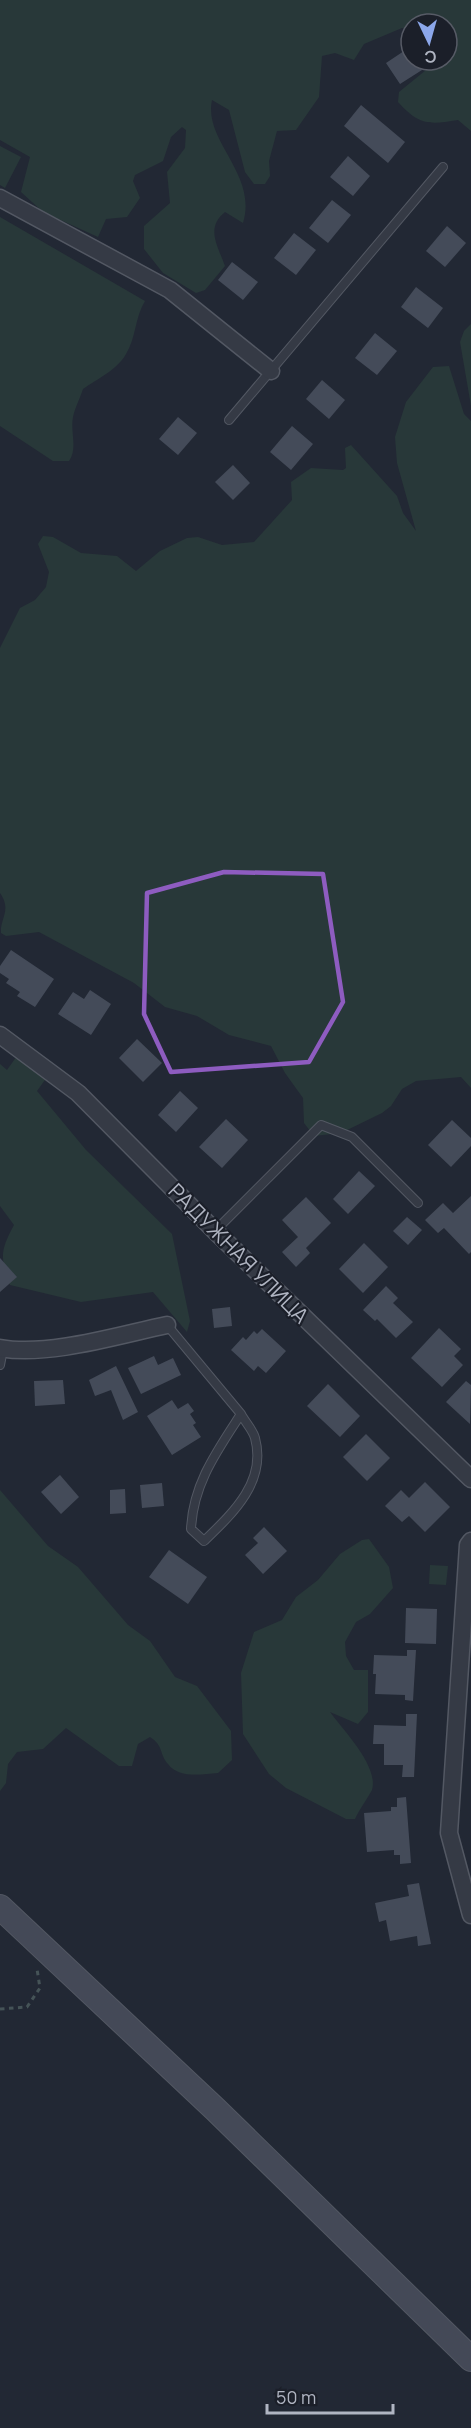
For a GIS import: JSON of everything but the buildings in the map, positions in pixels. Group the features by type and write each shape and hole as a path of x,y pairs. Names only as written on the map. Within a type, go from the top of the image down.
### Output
{"main road":[{"path":"0,1907 215,2109 471,2360"}],"street":[{"path":"0,198 170,290 271,371"},
{"name":"РАДУЖНАЯ УЛИЦА","path":"0,1035 78,1093 215,1231 471,1479"},
{"path":"1,1354 66,1346 167,1325"},
{"path":"471,1541 468,1545 449,1833 471,1915"}],"lane":[{"path":"230,420 443,167"},
{"path":"215,1231 321,1125 352,1137 418,1203"},
{"path":"167,1325 241,1414 255,1436 258,1457 251,1487 235,1512 204,1541 191,1529 192,1508 200,1483 212,1458 241,1414"}],"path":[{"path":"0,2009 27,2007 40,1988 37,1968"}],"highlighted area":[{"path":"224,872 323,874 343,1002 309,1062 171,1072 144,1014 147,893"}],"shaded area":[{"path":"0,0 471,0 471,131 458,120 439,123 425,122 405,110 398,102 399,92 424,72 459,72 459,12 399,12 399,29 364,44 354,60 335,53 322,56 319,97 296,130 277,131 269,161 270,176 265,184 254,184 245,172 229,110 212,100 211,115 215,130 237,173 246,205 243,223 225,212 219,218 214,231 225,266 205,290 196,293 163,273 144,249 144,226 170,203 167,172 185,148 186,130 182,127 171,137 163,161 135,175 133,181 140,198 127,217 106,219 98,237 43,212 21,192 30,157 0,140"},
{"path":"0,146 21,157 5,188 0,185"},
{"path":"0,217 145,301 129,348 122,360 83,389 73,417 73,451 69,461 53,461 0,426"},
{"path":"471,324 471,406 460,342 464,331"},
{"path":"449,366 464,414 471,421 471,1088 461,1077 416,1081 402,1089 391,1106 382,1113 341,1133 314,1136 304,1123 303,1098 285,1073 271,1046 229,1035 197,1016 165,1007 134,983 39,932 6,936 1,933 5,904 0,893 0,648 20,608 35,600 46,587 49,572 38,544 43,536 53,537 81,553 117,556 136,571 160,551 187,538 198,537 222,545 254,542 292,500 291,482 311,468 343,470 346,468 345,448 351,445 397,496 403,513 416,531 397,463 395,437 406,402 433,367"},
{"path":"17,1056 47,1077 37,1091 86,1150 172,1234 190,1321 187,1332 153,1292 81,1302 10,1285 4,1267 3,1254 6,1241 14,1225 0,1206 0,1064 7,1070"},
{"path":"0,1490 48,1546 78,1567 128,1625 150,1641 175,1677 197,1686 231,1731 232,1760 218,1773 184,1774 178,1772 168,1764 157,1744 150,1737 138,1744 132,1766 119,1766 66,1728 43,1749 17,1752 8,1764 6,1783 0,1791"},
{"path":"369,1539 389,1567 393,1588 370,1614 356,1622 345,1642 346,1656 354,1670 368,1670 368,1712 358,1724 330,1712 365,1760 373,1780 372,1790 355,1819 346,1819 286,1788 269,1774 243,1734 241,1673 254,1632 282,1620 296,1597 318,1580 340,1554 362,1540"},
{"path":"430,1565 448,1566 446,1585 429,1584"}]}
